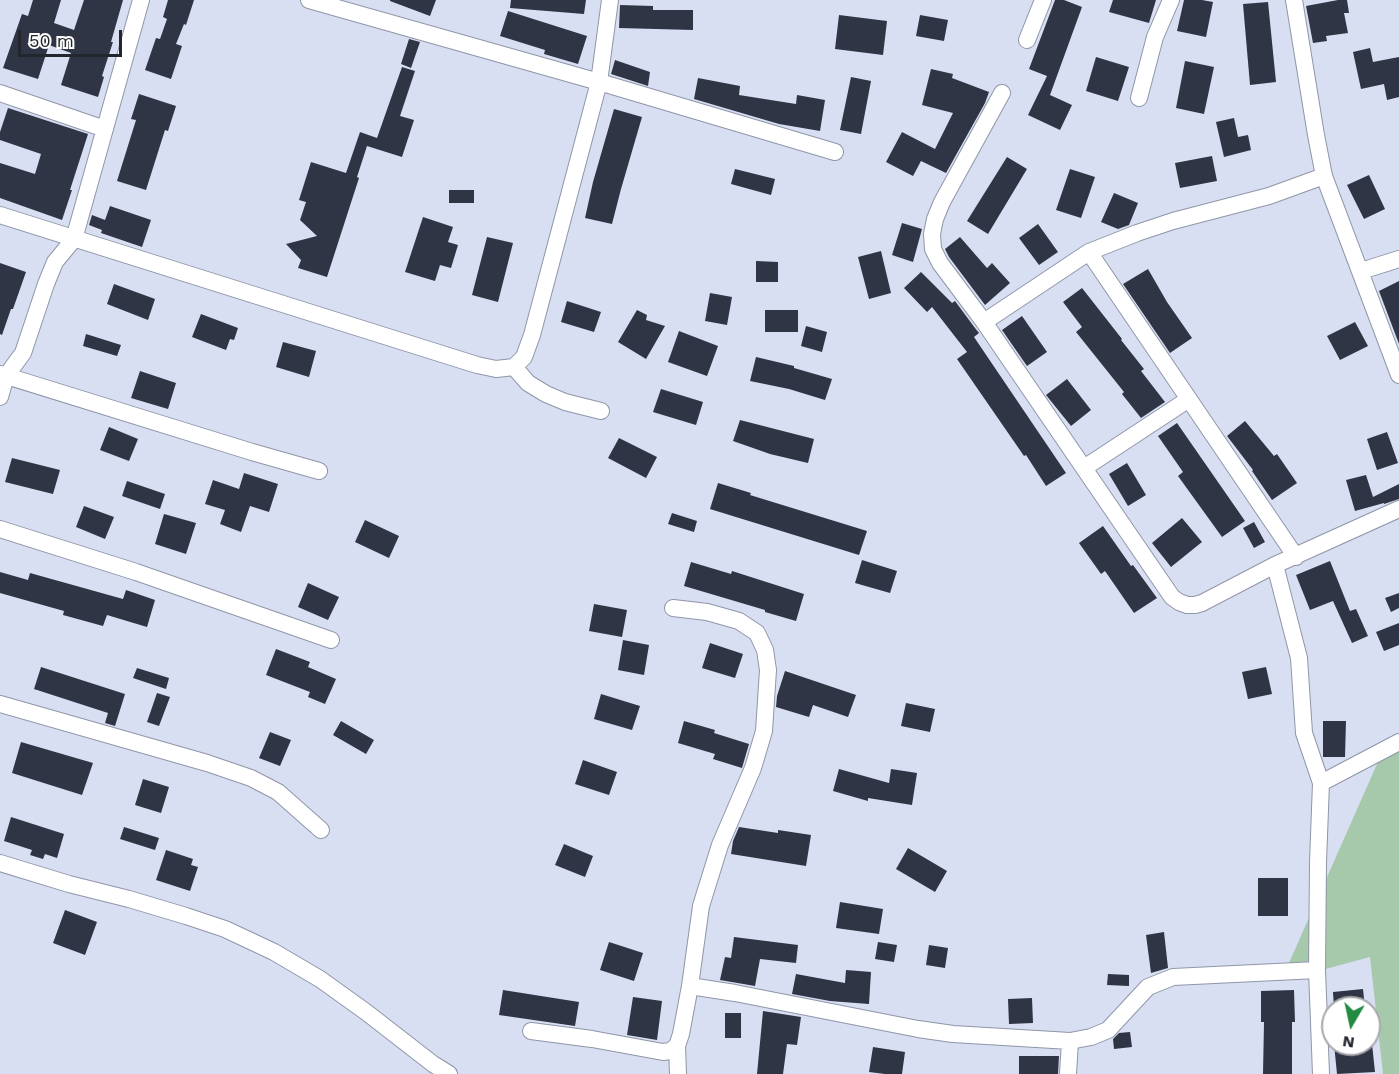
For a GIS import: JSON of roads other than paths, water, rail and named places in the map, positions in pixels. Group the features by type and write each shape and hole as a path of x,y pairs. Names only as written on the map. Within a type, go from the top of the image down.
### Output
{"street":[{"path":"0,397 3,375 23,353 55,262 74,239 141,0"},
{"path":"309,0 835,152"},
{"path":"0,215 477,365 496,369 514,367 524,357 532,334 599,82 610,0"},
{"path":"1027,40 1043,0"},
{"path":"1139,98 1155,37 1171,0"},
{"path":"1294,0 1324,176 1399,375"},
{"path":"0,93 105,129"},
{"path":"1002,93 942,202 932,234 933,249 940,263 984,322 1172,597 1187,606 1202,603 1275,565 1399,509"},
{"path":"984,322 1089,252 1173,221 1269,196 1324,176"},
{"path":"1089,252 1296,557"},
{"path":"1361,271 1399,259"},
{"path":"514,367 528,383 546,394 565,402 601,411"},
{"path":"3,375 240,449 319,471"},
{"path":"1084,468 1189,399"},
{"path":"0,529 136,572 331,640"},
{"path":"1275,565 1299,658 1304,733 1321,783 1317,970 1321,1074"},
{"path":"673,608 707,612 739,621 757,633 765,650 768,670 764,731 753,768 720,845 701,906 690,986 677,1046 678,1074"},
{"path":"0,704 207,763 251,778 278,792 321,830"},
{"path":"1321,783 1399,742"},
{"path":"0,863 186,916 225,929 265,947 320,979 449,1074"},
{"path":"690,986 918,1029 953,1034 1070,1041 1091,1037 1108,1030 1148,987 1173,977 1317,970"},
{"path":"531,1031 663,1052 670,1051 677,1046"},
{"path":"1068,1074 1070,1041"}]}
